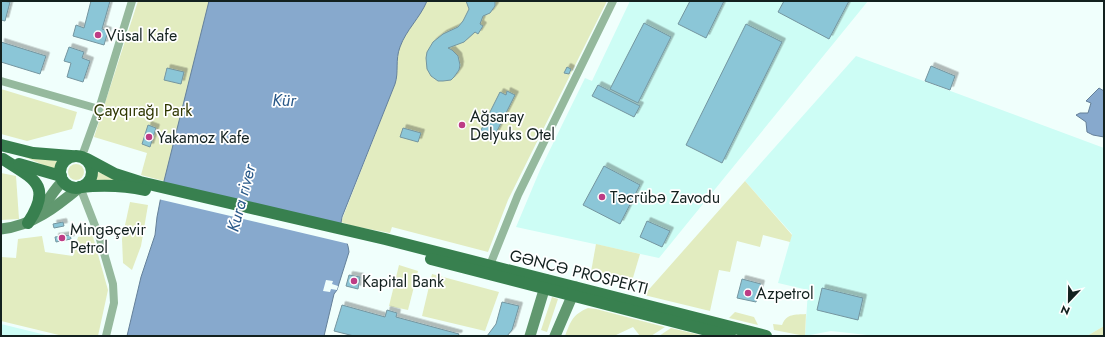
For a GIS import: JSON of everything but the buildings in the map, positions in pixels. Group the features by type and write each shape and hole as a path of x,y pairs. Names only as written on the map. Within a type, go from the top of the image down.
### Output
{"main road":[{"path":"1,145 33,153 80,157 139,185 384,243"},
{"path":"28,223 40,212 62,178 61,167 67,159 80,157"},
{"path":"1,228 10,228 28,223 56,207 80,188 85,186 92,178 92,168 80,157"},
{"path":"2,158 62,178 70,187 80,188 99,185 139,185"},
{"path":"2,158 25,173 34,180 38,186 40,191 38,203 28,223"},
{"name":"GƏNCƏ PROSPEKTI","path":"384,243 490,265 546,284"},
{"name":"GƏNCƏ PROSPEKTI","path":"384,243 546,284 766,336"},
{"path":"530,336 546,284"},
{"name":"GƏNCƏ PROSPEKTI","path":"575,291 730,336"},
{"path":"555,336 575,291"}],"street":[{"path":"80,157 99,109 132,1"},
{"path":"490,265 518,195 614,1"},
{"path":"1,81 99,109"},
{"path":"80,188 99,236 115,291 114,303 106,336"}],"shaded area":[{"name":"Təcrübə Zavodu","path":"630,1 868,1 659,258 516,227 540,170 585,78 592,81"},
{"path":"856,56 1104,148 1104,326 1087,336 876,336 831,331 805,336 808,290 778,283 792,234 745,181"},
{"path":"1,324 50,336 1,336"}],"green space":[{"name":"Çayqırağı Park","path":"138,1 209,1 164,181 141,175 147,153 94,137"},
{"name":"Ağsaray Delyuks Otel","path":"427,1 607,1 508,200 488,252 392,227 390,233 353,226 341,222 395,84 400,47"},
{"path":"1,89 77,112 72,129 27,141 1,134"},
{"path":"20,155 58,161 55,170"},
{"path":"73,164 79,164 84,169 82,178 79,180 73,180 68,175 68,169"},
{"path":"98,172 120,181 96,180"},
{"path":"1,173 16,176 19,219 1,220"},
{"path":"745,181 792,235 790,242 763,235 760,247 737,241 730,272 719,270 710,311 644,295"},
{"path":"130,202 148,205 141,246 132,270 123,263 122,239"},
{"path":"92,233 108,290 98,336 63,336 1,321 1,257 16,258 18,239 42,236 45,252 73,256 78,237"},
{"path":"596,244 640,254 632,281 591,272"},
{"path":"399,265 418,271 408,310 389,306"},
{"path":"432,274 499,292 485,331 422,316"},
{"path":"552,297 558,299 547,332 541,330"},
{"path":"588,308 665,327 651,336 640,336 633,327 614,336 565,336 575,316"},
{"path":"735,312 754,317 758,325 729,318"},
{"path":"806,314 805,336 774,330 773,324 782,325 786,318"},
{"path":"1104,326 1104,336 1087,336"},
{"path":"671,328 704,336 659,336"}],"water":[{"name":"Kür","path":"209,1 427,1 400,47 395,84 342,217 341,227 349,252 337,290 334,294 324,336 127,336 141,277 155,235 164,181"},
{"path":"1099,88 1104,91 1104,137 1087,132 1086,122 1076,115 1080,113 1088,113 1091,103 1086,101"}],"pier":[{"path":"162,183 343,231 349,244 158,199"},
{"path":"326,280 333,281 332,284 338,286 337,290 331,289 330,292 323,291"}],"place":[{"name":"Vüsal Kafe","path":"98,35"},
{"name":"Ağsaray Delyuks Otel","path":"462,125"},
{"name":"Yakamoz Kafe","path":"149,137"},
{"name":"Təcrübə Zavodu","path":"602,197"},
{"name":"Mingəçevir Petrol","path":"62,238"},
{"name":"Kapital Bank","path":"354,281"},
{"name":"Azpetrol","path":"748,293"}],"water label":[{"name":"Kura river","path":"241,198"}]}
